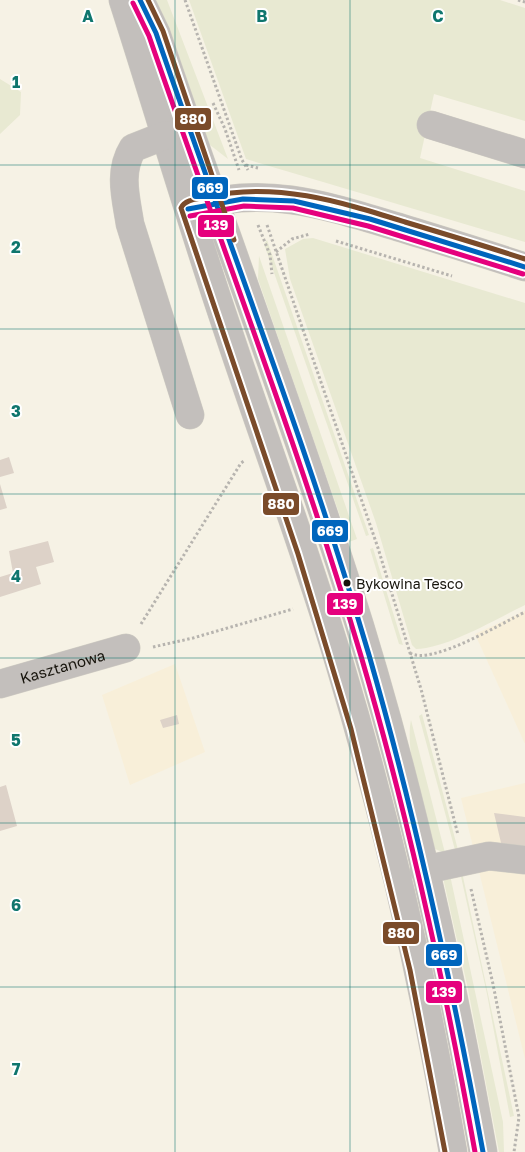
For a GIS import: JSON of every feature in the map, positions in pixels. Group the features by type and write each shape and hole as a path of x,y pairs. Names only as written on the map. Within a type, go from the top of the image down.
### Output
{"street":[{"path":"123,0 166,135 201,205 347,583 390,735 424,870 469,1072 483,1152"},
{"path":"140,0 156,34 201,205 227,329 300,537 341,669 379,808 411,941 452,1152"},
{"path":"431,125 525,154"},
{"path":"166,135 133,148 124,169 125,197 130,224 190,415"},
{"path":"201,205 257,197 307,201 525,267"},
{"name":"Kasztanowa","path":"0,684 126,648"},
{"path":"424,870 489,856 525,860"}],"path":[{"path":"518,0 525,2"},
{"path":"276,252 292,239 311,234 318,236"},
{"path":"326,238 460,278"},
{"path":"126,648 241,463"},
{"path":"126,648 157,647 292,609 295,619"},
{"path":"410,653 416,657 426,657 452,648 525,612"}],"shaded area":[{"path":"525,611 525,744 475,634"},
{"path":"175,664 205,752 130,785 102,695"},
{"path":"525,783 525,1059 461,798"}],"green space":[{"path":"154,0 167,0 228,159 210,145 202,134"},
{"path":"189,0 500,0 525,8 525,121 434,94 420,158 525,191 525,242 246,159"},
{"path":"0,79 21,92 20,115 0,134"},
{"path":"313,238 525,303 525,605 442,644 416,649 412,645 376,523 290,279 285,249 303,239"},
{"path":"267,240 369,535 366,536 264,244"},
{"path":"259,256 357,539 349,542 258,279"},
{"path":"373,548 403,645 399,644 370,549"},
{"path":"422,714 458,850 455,850 419,716"},
{"path":"411,720 445,853 435,849 417,784 411,750"},
{"path":"460,872 462,872 514,1116 510,1117 487,994"},
{"path":"450,875 503,1122 504,1152 499,1152 468,989 444,882 444,879"}],"building":[{"path":"9,457 14,473 0,477 0,460"},
{"path":"0,484 7,508 0,510"},
{"path":"48,541 54,562 36,567 41,584 0,597 0,577 13,573 9,551"},
{"path":"177,715 179,724 163,728 160,720"},
{"path":"6,785 17,826 0,831 0,787"},
{"path":"494,813 525,817 525,850 502,847"}],"transit line":[{"name":"669","path":"140,0 156,33 293,420 320,498 369,655 418,840 459,1026 483,1152"},
{"name":"880","path":"148,0 163,31 234,240"},
{"name":"139","path":"133,3 149,36 258,345 312,500 361,656 395,779 425,902 475,1152"},
{"name":"880","path":"445,1152 410,970 351,729 298,554 181,208 192,200 232,193 258,191 308,196 357,207 525,259"},
{"name":"669","path":"188,209 243,199 294,201 370,219 525,267"},
{"name":"139","path":"190,216 244,206 293,208 368,226 523,274"}],"place":[{"name":"Bykowina Tesco","path":"347,583"}]}
